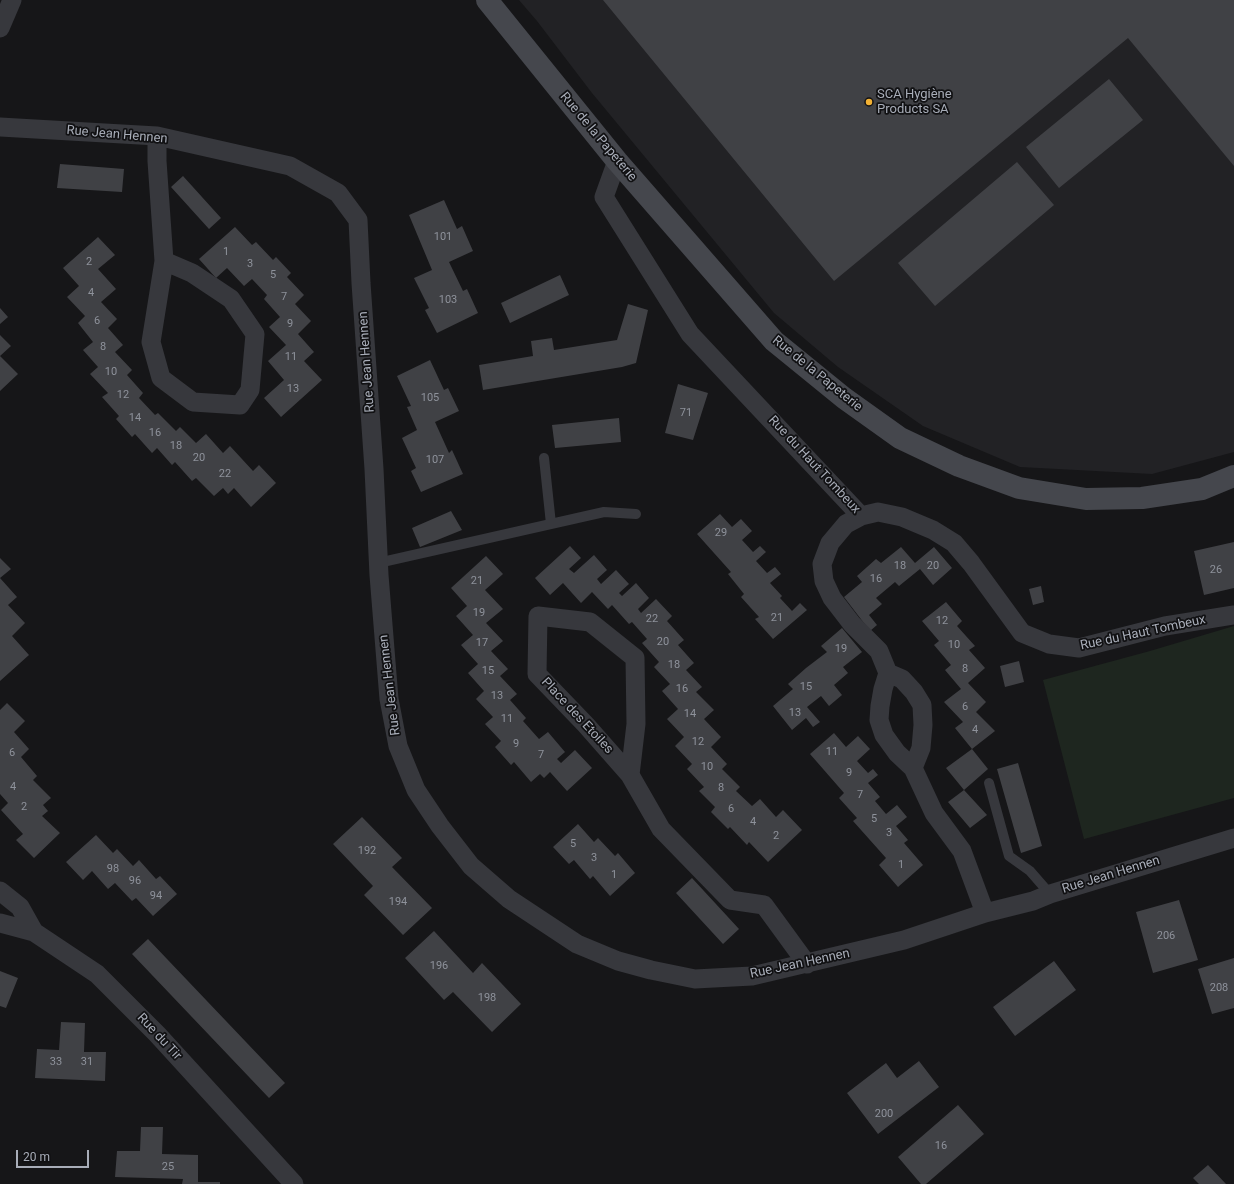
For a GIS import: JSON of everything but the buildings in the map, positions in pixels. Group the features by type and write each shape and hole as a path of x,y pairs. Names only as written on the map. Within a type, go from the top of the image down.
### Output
{"main road":[{"name":"Rue de la Papeterie","path":"487,0 617,161 774,341 844,398 900,438 959,466 1019,488 1086,499 1142,498 1202,488 1234,476"}],"street":[{"path":"0,28 12,0"},
{"name":"Rue Jean Hennen","path":"0,127 157,136 290,166 338,193 358,220 374,469 378,563 389,699 398,746 416,790 440,826 471,866 509,899 577,944 618,961 651,970 695,979 752,976 904,940 985,913 1033,900 1234,838"},
{"path":"157,136 157,161 164,261 152,342 161,378 193,402 240,404 250,390 255,334 231,299 192,273 164,261"},
{"name":"Rue du Haut Tombeux","path":"617,161 604,197 690,334 861,516 878,512 902,517 933,530 954,543 971,563 1022,633 1049,644 1079,648 1165,626 1234,615"},
{"path":"861,516 846,524 830,543 822,564 824,580 832,598 852,624 879,651 888,673 883,689 879,720 884,735 897,753 913,768 934,813 962,851 985,913"},
{"name":"Place des Etoiles","path":"630,775 636,724 635,658 590,622 538,616 537,674 586,725 630,775 661,829 730,900 764,905 807,964"},
{"path":"888,673 902,679 914,692 922,705 923,725 921,748 913,768"},
{"path":"0,890 20,907 34,932"},
{"name":"Rue du Tir","path":"0,923 34,932 97,974 157,1034 294,1184"}],"lane":[{"path":"544,458 551,524"},
{"path":"378,563 604,512 636,514"},
{"path":"989,783 1008,856 1030,871 1050,894"}],"shaded area":[{"path":"519,0 1234,0 1234,452 1152,474 1020,467 923,426 838,367 774,313 592,93"},
{"path":"1234,626 1234,798 1084,839 1043,680 1150,651"}],"place":[{"name":"SCA Hygiène Products SA","path":"869,102"}]}
